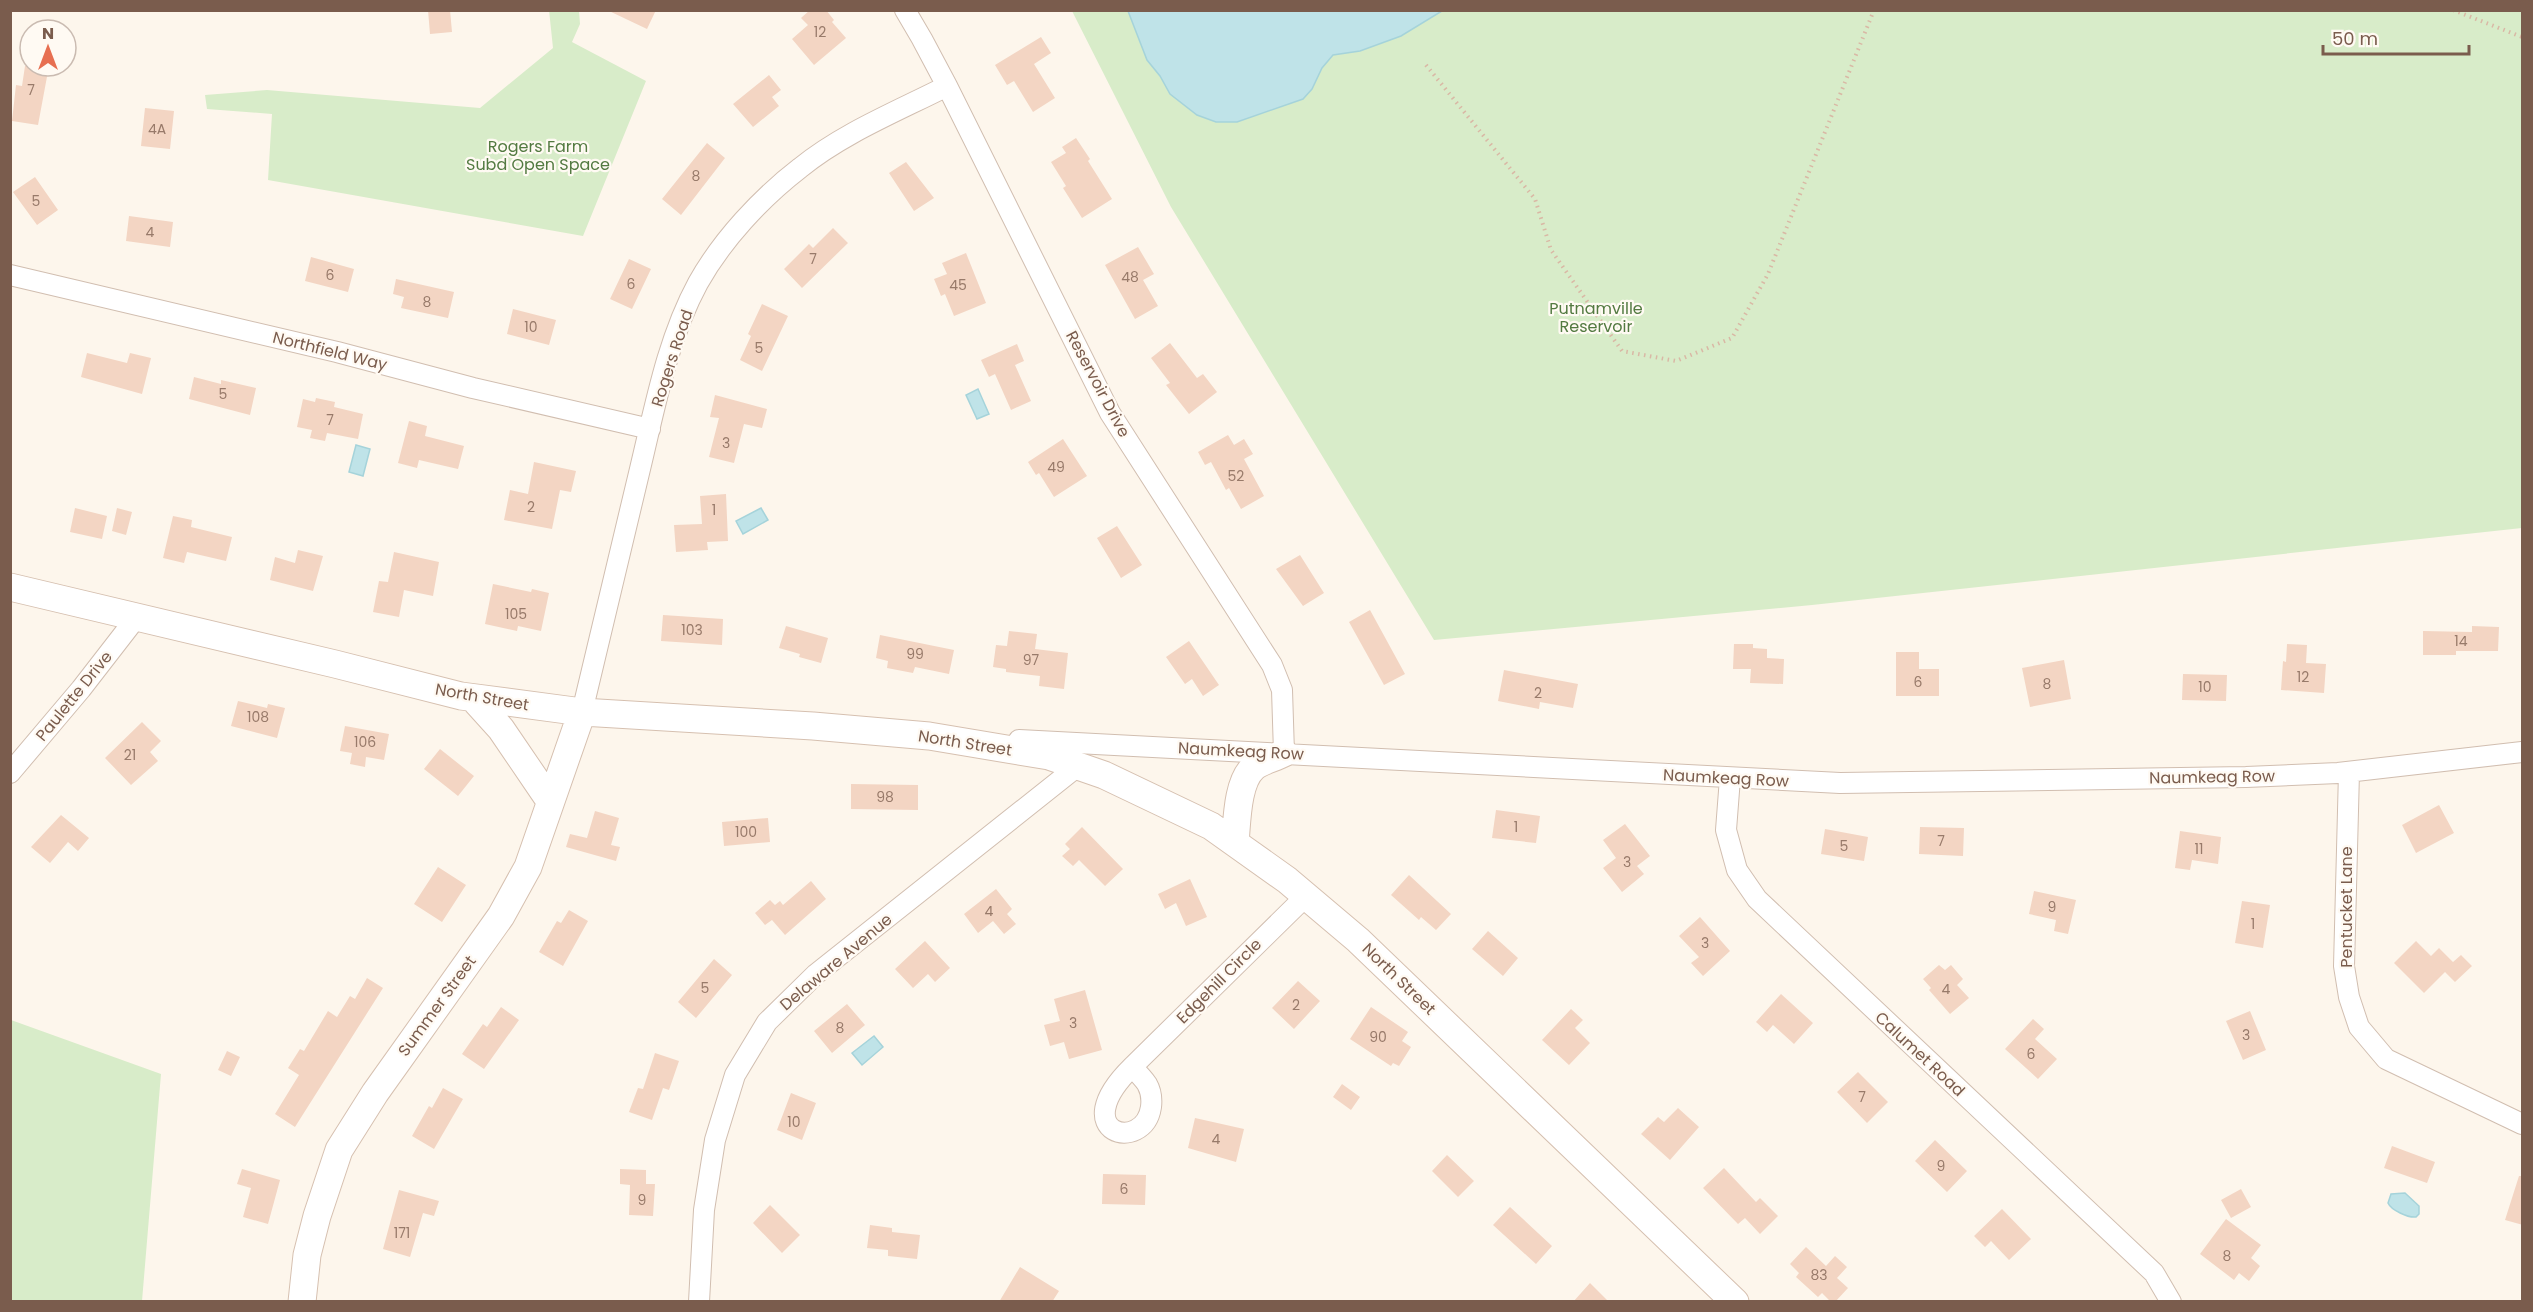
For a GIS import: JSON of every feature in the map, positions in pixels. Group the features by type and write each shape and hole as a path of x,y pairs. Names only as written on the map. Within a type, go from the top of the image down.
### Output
{"street":[{"name":"Reservoir Drive","path":"905,10 947,86 1110,413 1272,664 1282,690 1284,753"},
{"name":"Rogers Road","path":"582,712 650,429 677,331 698,283 728,241 759,204 801,167 846,138 947,86"},
{"name":"Northfield Way","path":"10,275 337,351 473,388 650,429"},
{"name":"North Street","path":"10,587 472,698 582,712 813,726 929,736 1049,756 1104,776 1211,826 1306,896 1358,940 1735,1302"},
{"name":"Paulette Drive","path":"10,773 81,689 136,618"},
{"path":"472,698 501,729 550,801"},
{"name":"Summer Street","path":"302,1302 307,1255 317,1215 339,1150 375,1093 501,916 528,867 582,712"},
{"name":"Naumkeag Row","path":"929,736 1840,783 2246,777 2349,772 2523,752"},
{"path":"1235,843 1239,802 1246,778 1254,767 1284,753"},
{"name":"Delaware Avenue","path":"699,1302 704,1210 715,1140 735,1075 767,1022 816,974 1078,766"},
{"name":"Pentucket Lane","path":"2349,772 2344,966 2349,997 2360,1027 2386,1059 2523,1124"},
{"name":"Calumet Road","path":"1730,778 1726,830 1737,870 1757,899 2154,1273 2171,1302"},
{"name":"Edgehill Circle","path":"1132,1067 1306,896"}],"path":[{"path":"1426,65 1535,199 1551,250 1622,351 1676,361 1732,338 1768,274 1874,10"},
{"path":"2453,10 2523,37"}],"green space":[{"name":"Rogers Farm Subd Open Space","path":"549,10 579,11 580,24 572,42 646,81 583,236 268,180 272,114 207,109 205,95 267,90 480,108 553,48"},
{"name":"Putnamville Reservoir","path":"1072,11 1128,11 1147,60 1160,76 1170,94 1197,115 1216,122 1237,122 1269,110 1312,89 1322,68 1333,55 1360,51 1401,36 1442,11 2522,11 2522,528 1812,605 1434,640 1171,207"},
{"path":"11,1020 161,1074 142,1301 11,1301"}],"water":[{"path":"1128,11 1442,11 1401,36 1360,51 1333,55 1322,68 1312,89 1303,99 1237,122 1216,122 1197,115 1170,94 1160,76 1147,60"},
{"path":"978,389 989,414 977,419 966,395"},
{"path":"356,445 370,449 363,476 349,472"},
{"path":"761,508 768,520 743,534 736,521"},
{"path":"874,1036 883,1047 862,1065 852,1053"},
{"path":"2405,1193 2419,1206 2419,1214 2416,1217 2400,1213 2388,1203 2391,1194"}],"building":[{"path":"428,10 450,10 452,32 430,34"},
{"path":"607,10 656,10 647,29"},
{"path":"810,10 826,10 834,20 832,22 846,38 814,65 792,39 808,25 801,18"},
{"path":"1041,37 1051,53 1034,64 1055,98 1033,112 1014,81 1007,85 995,65"},
{"path":"769,75 781,90 772,97 779,106 753,127 733,104"},
{"path":"23,78 47,78 38,125 12,121 16,85 22,86"},
{"path":"145,108 174,111 170,149 141,146"},
{"path":"1076,138 1112,199 1082,218 1063,188 1066,186 1051,162 1066,153 1062,147"},
{"path":"707,143 725,158 681,215 662,199"},
{"path":"906,162 934,198 914,211 889,173"},
{"path":"35,177 58,210 37,225 13,192"},
{"path":"129,216 173,222 170,247 126,241"},
{"path":"833,228 848,243 802,288 784,269 809,244 813,248"},
{"path":"1138,247 1154,274 1143,280 1158,306 1135,319 1105,265"},
{"path":"966,253 986,303 954,316 945,294 941,296 934,279 947,274 942,263"},
{"path":"311,257 354,269 348,292 305,281"},
{"path":"629,259 651,269 632,309 610,299"},
{"path":"396,279 454,292 448,318 401,308 404,297 393,294"},
{"path":"762,304 788,316 762,371 740,360 751,336 748,334"},
{"path":"513,309 556,320 549,345 507,334"},
{"path":"1170,343 1197,378 1203,374 1217,392 1189,414 1166,385 1170,383 1151,358"},
{"path":"1017,344 1024,361 1015,365 1031,401 1011,410 995,374 989,377 981,360"},
{"path":"87,353 127,363 130,353 151,358 142,394 81,377"},
{"path":"194,377 221,384 221,380 256,388 250,415 189,399"},
{"path":"715,395 767,409 762,428 744,424 734,463 709,457 719,418 710,417"},
{"path":"316,398 335,402 334,407 363,414 358,439 327,433 325,441 310,438 312,430 297,427 303,399 315,402"},
{"path":"409,421 427,426 425,436 464,446 458,469 419,460 417,468 398,463"},
{"path":"1228,435 1234,445 1244,439 1253,454 1244,459 1264,496 1241,509 1229,488 1226,490 1211,462 1205,465 1198,452"},
{"path":"1063,439 1087,476 1054,497 1039,473 1036,475 1028,462"},
{"path":"534,462 576,471 571,492 560,490 552,529 504,520 510,490 528,494"},
{"path":"726,494 728,541 707,542 708,550 676,552 674,525 702,524 700,496"},
{"path":"75,508 107,516 102,539 70,532"},
{"path":"117,508 132,512 126,535 112,531"},
{"path":"173,516 192,520 191,527 232,537 226,561 187,552 184,563 163,558"},
{"path":"1117,526 1142,565 1121,578 1097,538"},
{"path":"298,550 323,556 313,591 270,580 275,557 295,563"},
{"path":"394,552 439,562 433,596 404,590 399,617 373,612 379,581 388,582"},
{"path":"1300,555 1324,593 1303,606 1276,569"},
{"path":"493,584 531,592 532,589 549,593 541,631 518,626 517,631 485,624"},
{"path":"1370,610 1405,674 1384,685 1349,622"},
{"path":"663,615 723,619 722,645 661,641"},
{"path":"786,626 828,638 821,663 779,648"},
{"path":"2472,626 2499,627 2498,651 2456,651 2456,655 2423,655 2423,631 2472,632"},
{"path":"1009,631 1037,634 1035,649 1068,653 1064,689 1039,686 1040,676 1006,672 1006,669 993,667 996,645 1007,646"},
{"path":"880,635 954,650 949,674 915,667 913,673 887,668 888,661 876,658"},
{"path":"1189,641 1219,685 1203,696 1192,679 1185,684 1166,657"},
{"path":"1734,644 1753,644 1753,648 1767,649 1767,658 1784,659 1783,684 1750,683 1751,669 1733,669"},
{"path":"2287,644 2307,645 2306,663 2326,664 2324,693 2281,690"},
{"path":"1896,652 1919,652 1919,669 1939,669 1939,696 1896,696"},
{"path":"2064,660 2071,699 2030,707 2022,668"},
{"path":"1504,670 1578,684 1573,708 1540,702 1539,709 1498,701"},
{"path":"2183,674 2227,675 2226,701 2182,700"},
{"path":"238,701 267,708 268,704 285,708 277,738 231,726"},
{"path":"142,722 161,741 150,752 158,761 131,785 105,758"},
{"path":"345,726 389,734 384,760 366,757 365,767 350,764 352,753 340,751"},
{"path":"440,749 474,776 458,796 424,769"},
{"path":"851,784 918,785 918,810 851,809"},
{"path":"2439,805 2454,833 2416,853 2402,825"},
{"path":"1496,810 1540,816 1536,843 1492,838"},
{"path":"595,811 619,818 611,845 620,847 616,861 566,847 570,834 587,838"},
{"path":"61,815 89,838 78,851 68,842 50,863 31,847"},
{"path":"768,818 770,842 724,846 722,822"},
{"path":"1625,824 1650,856 1637,866 1644,874 1622,892 1603,868 1616,858 1603,840"},
{"path":"1082,827 1123,869 1105,886 1079,860 1073,866 1062,856 1070,849 1065,844"},
{"path":"1920,827 1964,828 1963,856 1919,854"},
{"path":"1825,829 1868,837 1864,861 1821,854"},
{"path":"2180,831 2221,837 2218,864 2192,860 2190,870 2175,868"},
{"path":"438,867 466,885 442,922 414,904"},
{"path":"1409,875 1451,914 1436,930 1421,917 1419,920 1391,895"},
{"path":"1190,879 1207,917 1186,926 1176,903 1165,909 1158,894"},
{"path":"811,881 826,899 785,935 772,920 765,925 755,913 770,900 775,905 780,901 783,905"},
{"path":"996,889 1012,909 1007,914 1016,924 1004,934 993,921 978,933 964,914"},
{"path":"2034,891 2076,900 2068,934 2054,931 2056,920 2029,914"},
{"path":"2242,901 2270,905 2263,948 2235,943"},
{"path":"569,910 588,921 563,966 539,952 557,921 561,923"},
{"path":"1700,917 1730,951 1703,976 1691,963 1699,957 1679,936"},
{"path":"1488,931 1518,958 1503,976 1472,949"},
{"path":"925,941 950,968 935,982 928,974 913,988 895,969"},
{"path":"2416,941 2431,956 2439,948 2453,962 2461,955 2472,966 2455,982 2445,972 2424,993 2394,963"},
{"path":"714,959 732,975 696,1018 678,1002"},
{"path":"1939,965 1945,970 1951,965 1963,979 1957,985 1969,998 1950,1014 1929,990 1931,988 1923,979"},
{"path":"367,978 383,988 295,1127 275,1114 299,1075 288,1068 300,1049 304,1051 328,1011 337,1017 350,996 355,999"},
{"path":"1298,981 1320,1001 1294,1029 1272,1008"},
{"path":"1085,990 1102,1050 1069,1059 1064,1042 1050,1046 1044,1025 1060,1021 1054,999"},
{"path":"1781,994 1813,1023 1794,1044 1773,1025 1767,1032 1756,1022"},
{"path":"847,1004 865,1025 832,1053 814,1031"},
{"path":"501,1007 519,1020 484,1069 462,1054 483,1024 487,1027"},
{"path":"1371,1007 1408,1032 1402,1041 1411,1047 1399,1066 1393,1063 1391,1066 1350,1039"},
{"path":"1571,1009 1583,1020 1575,1028 1590,1043 1569,1065 1542,1040"},
{"path":"2250,1011 2266,1050 2243,1060 2226,1021"},
{"path":"2033,1019 2044,1029 2035,1039 2057,1059 2038,1079 2005,1049"},
{"path":"227,1051 240,1057 231,1076 218,1070"},
{"path":"655,1053 679,1061 669,1090 663,1088 652,1120 629,1112 638,1088 643,1089"},
{"path":"1858,1072 1888,1102 1867,1123 1837,1092"},
{"path":"1342,1084 1360,1097 1351,1110 1333,1097"},
{"path":"443,1088 463,1099 434,1149 412,1136 429,1106 432,1108"},
{"path":"791,1093 816,1103 802,1140 777,1130"},
{"path":"1678,1108 1699,1127 1670,1160 1641,1134 1658,1117 1664,1122"},
{"path":"1195,1118 1244,1129 1236,1162 1188,1148"},
{"path":"1935,1140 1967,1171 1947,1192 1915,1161"},
{"path":"2392,1146 2435,1162 2427,1183 2384,1168"},
{"path":"1447,1155 1474,1181 1458,1197 1432,1171"},
{"path":"1724,1168 1756,1202 1760,1198 1778,1216 1760,1234 1745,1218 1738,1224 1703,1188"},
{"path":"242,1169 280,1180 268,1224 243,1217 251,1188 237,1184"},
{"path":"620,1169 646,1170 646,1184 655,1184 653,1216 629,1215 630,1185 620,1184"},
{"path":"1103,1174 1146,1175 1145,1205 1102,1204"},
{"path":"2519,1176 2523,1176 2523,1225 2505,1220"},
{"path":"2241,1189 2251,1207 2231,1218 2221,1200"},
{"path":"399,1190 439,1201 434,1216 423,1213 410,1257 383,1249"},
{"path":"770,1205 800,1235 782,1253 753,1223"},
{"path":"1510,1207 1552,1246 1536,1264 1493,1225"},
{"path":"2002,1209 2031,1239 2009,1260 1991,1241 1985,1247 1974,1236"},
{"path":"2226,1219 2261,1245 2251,1258 2260,1266 2249,1281 2239,1273 2234,1280 2200,1254"},
{"path":"870,1225 892,1228 892,1232 920,1235 917,1259 888,1256 888,1250 867,1248"},
{"path":"1806,1247 1826,1266 1835,1256 1847,1267 1837,1278 1848,1288 1835,1302 1831,1302 1822,1293 1818,1297 1796,1277 1799,1273 1790,1264"},
{"path":"1020,1267 1059,1291 1052,1302 999,1302"},
{"path":"1590,1283 1609,1302 1573,1302"}]}
